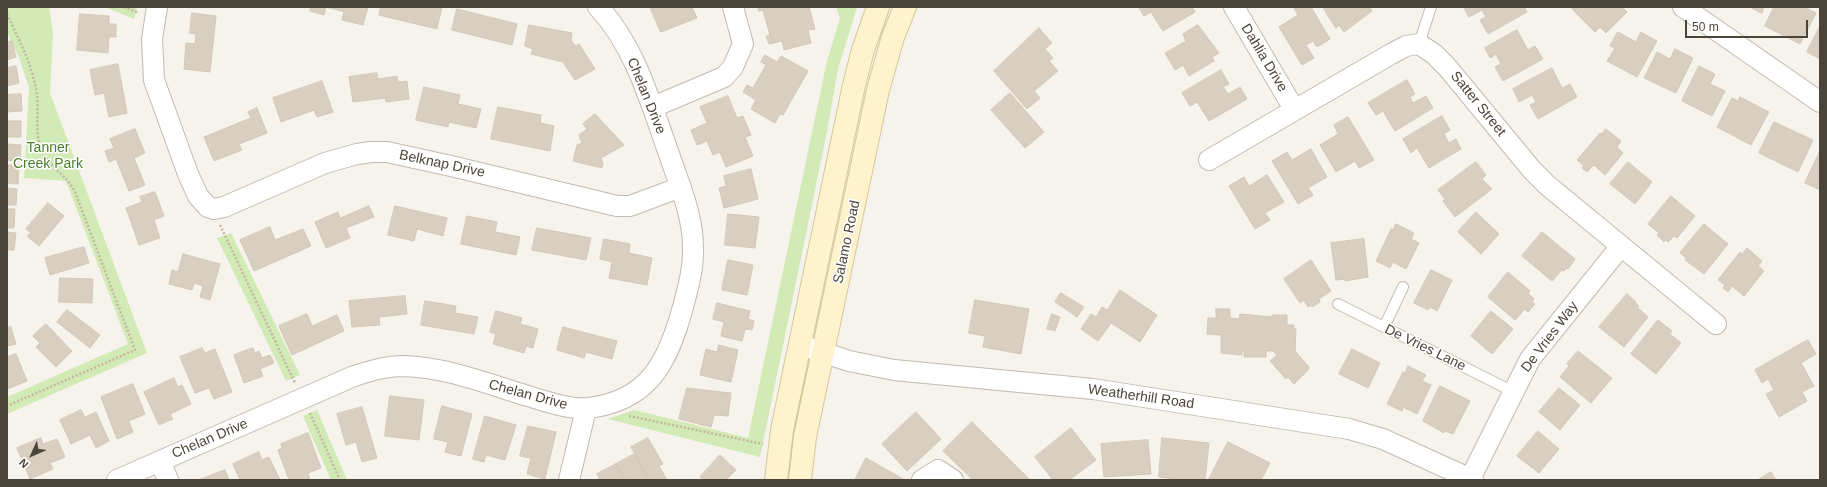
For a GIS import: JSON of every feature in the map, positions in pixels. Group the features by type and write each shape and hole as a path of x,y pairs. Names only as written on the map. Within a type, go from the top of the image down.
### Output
{"main road":[{"name":"Salamo Road","path":"776,480 782,430 854,85 863,50 878,7"},
{"name":"Salamo Road","path":"800,480 805,437 878,90 893,37 906,7"}],"street":[{"path":"157,7 152,39 154,80 188,174 198,196 211,208"},
{"name":"Chelan Drive","path":"117,480 354,376 379,368 403,366 447,371 551,404 586,409 612,403 627,396 644,385 666,356 677,329 689,284 693,248 690,220 681,187 653,107 624,43 610,20 598,7"},
{"path":"653,107 724,77 733,68 743,44 733,7"},
{"name":"Dahlia Drive","path":"1234,7 1294,109"},
{"path":"1683,7 1820,102"},
{"path":"1209,160 1394,52 1406,46 1419,44"},
{"name":"Satter Street","path":"1419,44 1434,54 1447,67 1539,177 1716,324"},
{"name":"Belknap Drive","path":"211,208 224,207 325,163 357,154 371,152 386,152 451,166 616,206 630,206 681,187"},
{"name":"De Vries Way","path":"1472,479 1512,391 1538,348 1621,246"},
{"name":"Weatherhill Road","path":"800,345 824,351 849,362 894,370 1093,389 1349,429 1383,439 1472,479"},
{"path":"569,480 586,409"},
{"path":"160,461 168,480"},
{"path":"922,480 938,470 953,480"}],"lane":[{"path":"1419,44 1431,7"},
{"path":"1384,327 1403,287"},
{"name":"De Vries Lane","path":"1338,304 1512,391"}],"path":[{"path":"7,14 34,77 37,97 38,138 40,148 50,162 71,184 75,192 135,350 7,406"},
{"path":"211,208 298,387"},
{"path":"309,411 340,480"},
{"path":"628,416 767,445"}],"green space":[{"name":"Tanner Creek Park","path":"7,7 49,7 53,33 50,93 147,353 7,414 7,397 128,344 66,181 24,178 29,88 20,60 7,32"},
{"path":"105,7 137,7 134,19"},
{"path":"836,7 857,7 838,69 827,132 760,457 608,419 634,410 748,438 827,61 840,18"},
{"path":"231,233 300,375 286,381 217,238"},
{"path":"317,410 347,480 331,480 303,416"}],"building":[{"path":"311,7 326,7 324,15 310,11"},
{"path":"326,7 368,7 363,25 342,20 344,12"},
{"path":"381,7 442,7 437,29 379,15"},
{"path":"650,7 692,7 697,18 661,32"},
{"path":"758,7 809,7 815,29 808,30 811,43 784,50 782,41 769,44 766,36 770,35 763,10 759,11"},
{"path":"1139,7 1192,7 1195,12 1163,31 1151,12 1144,16"},
{"path":"1311,7 1330,39 1317,47 1313,41 1306,45 1314,58 1302,65 1279,27 1298,15 1294,8"},
{"path":"1323,7 1370,7 1372,11 1344,32 1339,25 1336,28"},
{"path":"1464,7 1524,7 1527,12 1488,34 1480,20 1486,17 1482,10 1469,17"},
{"path":"1574,7 1622,7 1627,12 1606,33 1600,27 1595,32 1572,9"},
{"path":"1750,7 1764,7 1762,13"},
{"path":"1774,7 1804,7 1816,13 1800,44 1765,26"},
{"path":"457,9 517,24 512,45 452,30"},
{"path":"192,13 216,16 210,72 184,69 186,43 195,44 196,34 190,33"},
{"path":"80,14 109,16 109,24 116,24 116,37 109,37 108,53 77,50"},
{"path":"529,25 572,33 571,40 575,46 579,44 595,69 575,80 563,62 531,54 533,49 525,46"},
{"path":"1198,25 1219,53 1212,57 1214,61 1189,76 1183,65 1175,70 1165,53 1186,41 1183,34"},
{"path":"1820,26 1820,59 1807,52"},
{"path":"1039,28 1052,43 1045,49 1053,58 1049,61 1058,71 1034,91 1040,98 1027,109 994,71"},
{"path":"1517,30 1528,50 1535,46 1543,59 1503,81 1495,67 1501,64 1496,54 1490,58 1485,48"},
{"path":"1618,32 1636,42 1641,32 1657,41 1637,77 1607,61 1615,48 1610,46"},
{"path":"12,41 16,57 7,60 7,43"},
{"path":"1675,49 1693,58 1676,93 1644,78 1657,52 1670,59"},
{"path":"765,55 777,62 781,56 808,71 783,115 780,114 775,123 751,109 756,100 743,92 747,85 753,88 766,65 761,62"},
{"path":"118,64 127,113 109,117 104,93 95,95 90,70"},
{"path":"16,66 19,83 7,86 7,68"},
{"path":"1699,66 1715,74 1710,84 1725,91 1712,116 1682,101"},
{"path":"1552,68 1562,88 1570,84 1577,97 1538,119 1530,105 1536,102 1532,95 1519,102 1513,89"},
{"path":"1221,70 1229,84 1223,87 1228,94 1240,87 1247,99 1209,121 1197,102 1190,106 1182,93"},
{"path":"377,73 378,79 397,76 398,82 407,81 409,99 386,102 386,98 353,102 349,77"},
{"path":"1407,80 1415,94 1410,97 1413,103 1426,96 1433,108 1395,131 1383,111 1376,115 1368,103"},
{"path":"322,81 333,112 317,117 314,110 281,122 273,98"},
{"path":"424,87 460,95 458,104 481,109 476,128 449,122 448,127 416,120"},
{"path":"1010,93 1044,132 1025,148 991,110"},
{"path":"21,94 22,111 7,112 7,95"},
{"path":"728,96 737,118 743,116 751,135 745,137 753,156 726,167 720,152 713,155 707,141 697,145 691,130 707,123 700,107"},
{"path":"1740,97 1769,112 1751,145 1717,127 1732,98 1738,101"},
{"path":"498,107 541,115 540,123 554,126 550,151 491,139"},
{"path":"257,108 267,133 239,144 242,150 214,161 204,137 251,118 248,112"},
{"path":"595,114 624,145 601,158 603,163 602,168 573,161 577,145 582,143 579,135 587,129 583,124"},
{"path":"1442,116 1450,130 1444,134 1449,143 1456,139 1461,149 1429,168 1417,148 1411,153 1403,139"},
{"path":"1348,117 1374,160 1359,168 1355,161 1336,172 1320,145 1338,134 1334,125"},
{"path":"7,121 21,121 21,137 7,137"},
{"path":"1774,122 1813,140 1798,172 1759,153"},
{"path":"135,129 145,153 134,158 145,185 129,191 116,159 109,162 105,151 114,148 110,139"},
{"path":"1606,129 1621,141 1617,147 1623,153 1605,175 1594,165 1587,172 1582,168 1584,166 1577,160 1600,133 1601,134"},
{"path":"7,144 21,145 20,161 7,160"},
{"path":"1311,149 1327,177 1308,188 1313,195 1298,204 1272,161 1287,152 1292,160"},
{"path":"1820,151 1820,190 1805,183"},
{"path":"1476,162 1486,175 1482,179 1492,189 1455,217 1443,201 1445,199 1438,190"},
{"path":"1628,162 1652,182 1635,204 1610,184"},
{"path":"7,165 19,165 18,184 7,183"},
{"path":"751,169 758,199 724,208 719,188 726,186 724,176"},
{"path":"1267,175 1284,202 1265,213 1270,220 1255,229 1229,186 1244,177 1249,186"},
{"path":"7,188 17,189 16,205 7,205"},
{"path":"155,192 164,216 154,220 160,238 139,245 126,208 142,202 140,197"},
{"path":"1671,196 1695,216 1677,238 1674,236 1668,242 1666,240 1664,242 1657,235 1659,233 1648,224"},
{"path":"48,203 64,216 39,246 27,236 31,233 26,229"},
{"path":"369,206 374,217 346,228 350,238 326,248 315,222 338,212 340,218"},
{"path":"395,206 447,218 443,236 417,229 414,241 388,235"},
{"path":"7,209 15,209 14,228 7,228"},
{"path":"1476,212 1499,234 1481,254 1458,232"},
{"path":"728,214 759,217 755,248 725,245"},
{"path":"467,216 497,222 495,232 520,237 516,255 461,244"},
{"path":"1396,224 1414,233 1411,239 1419,243 1406,269 1393,262 1390,268 1376,261 1391,229 1393,230"},
{"path":"1704,224 1728,244 1704,274 1685,260 1686,258 1680,253"},
{"path":"270,227 275,240 303,229 311,246 254,271 240,240"},
{"path":"537,228 591,238 586,260 532,250"},
{"path":"7,232 16,233 14,250 7,250"},
{"path":"1542,232 1575,259 1568,269 1567,268 1564,271 1562,270 1552,281 1522,256"},
{"path":"604,239 630,244 629,253 652,258 647,285 609,278 612,262 600,259"},
{"path":"1364,239 1368,277 1345,281 1345,279 1336,280 1331,243"},
{"path":"84,247 89,263 50,275 45,258"},
{"path":"1747,248 1762,261 1758,266 1764,271 1744,296 1732,286 1728,292 1723,288 1725,285 1718,280 1740,252 1742,254"},
{"path":"183,254 220,264 210,300 200,297 203,286 194,283 192,290 169,284 172,270 178,272"},
{"path":"728,260 753,265 747,295 722,290"},
{"path":"1311,260 1331,291 1319,299 1320,302 1312,307 1311,305 1308,307 1304,300 1300,303 1284,279"},
{"path":"1431,270 1452,280 1437,311 1430,307 1428,310 1414,303"},
{"path":"1508,272 1530,291 1528,293 1534,299 1532,302 1535,304 1528,312 1525,309 1515,320 1488,297"},
{"path":"60,278 93,279 92,303 59,302"},
{"path":"1120,290 1157,315 1140,342 1111,323 1098,341 1081,329 1091,314 1096,317 1102,307 1107,310"},
{"path":"1061,293 1084,307 1077,317 1055,302"},
{"path":"1627,294 1636,302 1635,303 1639,306 1637,307 1648,317 1624,347 1599,327"},
{"path":"405,296 407,314 379,317 380,325 352,327 349,301"},
{"path":"975,300 1029,309 1021,354 983,347 985,336 969,333"},
{"path":"425,301 456,306 455,313 478,317 474,334 421,325"},
{"path":"717,303 750,311 748,319 754,321 752,330 745,329 742,341 721,336 724,322 713,319"},
{"path":"1216,309 1230,309 1230,318 1239,319 1240,314 1272,317 1272,315 1287,315 1287,325 1294,325 1294,329 1296,329 1295,351 1309,367 1308,370 1294,384 1288,377 1286,379 1270,361 1277,355 1273,351 1266,351 1266,357 1244,357 1244,350 1242,350 1242,355 1221,353 1221,335 1207,334 1208,318 1216,318"},
{"path":"67,310 100,335 90,348 57,322"},
{"path":"496,311 522,318 520,324 538,329 533,348 526,346 524,353 493,344 496,334 490,332"},
{"path":"1491,311 1513,329 1492,354 1471,336"},
{"path":"307,314 312,326 337,315 344,331 292,355 279,326"},
{"path":"1052,314 1060,317 1055,331 1047,329"},
{"path":"1658,320 1672,331 1670,334 1681,343 1656,374 1631,354"},
{"path":"46,324 72,351 56,367 36,347 40,343 33,336"},
{"path":"11,327 16,344 7,346 7,328"},
{"path":"563,327 617,341 612,359 586,352 584,358 557,350"},
{"path":"1808,340 1816,354 1801,363 1814,386 1802,392 1807,401 1779,417 1766,394 1774,390 1768,379 1762,383 1755,370"},
{"path":"719,345 738,350 731,382 700,375 706,349 717,352"},
{"path":"202,348 205,353 215,349 232,392 214,399 209,388 195,393 180,357"},
{"path":"253,348 255,353 259,351 262,358 270,355 274,363 260,369 263,376 244,383 234,355"},
{"path":"1352,349 1380,363 1368,388 1339,374"},
{"path":"1578,351 1612,378 1591,403 1560,377 1569,366 1567,364"},
{"path":"16,354 27,381 7,389 7,357"},
{"path":"1408,366 1426,375 1422,381 1431,385 1417,414 1403,407 1402,411 1387,404 1403,372 1405,373"},
{"path":"174,378 178,387 182,385 191,404 170,414 173,419 159,425 144,392"},
{"path":"133,384 145,414 129,421 133,432 117,439 101,397"},
{"path":"1440,386 1470,401 1453,434 1445,431 1444,433 1423,421"},
{"path":"687,388 731,393 728,416 714,415 711,427 679,419"},
{"path":"1559,388 1580,405 1560,430 1539,412"},
{"path":"390,396 424,400 419,440 385,436"},
{"path":"442,406 472,414 461,456 445,452 448,442 434,439"},
{"path":"362,407 377,458 362,462 356,442 346,445 337,414"},
{"path":"81,410 85,417 96,412 109,441 96,448 90,435 71,444 60,420"},
{"path":"916,412 941,439 907,471 882,444"},
{"path":"485,416 516,425 505,460 486,455 484,462 473,459"},
{"path":"972,422 1030,480 973,480 943,451"},
{"path":"528,426 556,432 545,479 527,474 531,458 520,456"},
{"path":"1071,428 1096,460 1069,480 1053,480 1035,457"},
{"path":"1538,431 1559,449 1539,473 1517,456"},
{"path":"308,433 321,468 308,473 310,480 289,480 278,450 282,448 281,444"},
{"path":"41,438 43,444 57,439 65,457 50,463 53,469 30,479 17,448"},
{"path":"648,438 663,464 659,466 667,480 649,480 631,447"},
{"path":"1162,438 1209,443 1205,480 1182,480 1159,477"},
{"path":"1148,440 1151,474 1104,477 1101,444"},
{"path":"1228,442 1270,463 1261,480 1209,479"},
{"path":"259,452 262,460 269,457 280,480 240,480 233,464"},
{"path":"634,454 649,480 630,480 629,478 625,480 616,464"},
{"path":"720,455 736,470 726,480 703,480 700,477"},
{"path":"866,458 903,479 855,480"},
{"path":"616,464 625,480 600,480 597,474"},
{"path":"225,470 229,480 199,480"},
{"path":"1771,472 1776,480 1758,480"}]}
